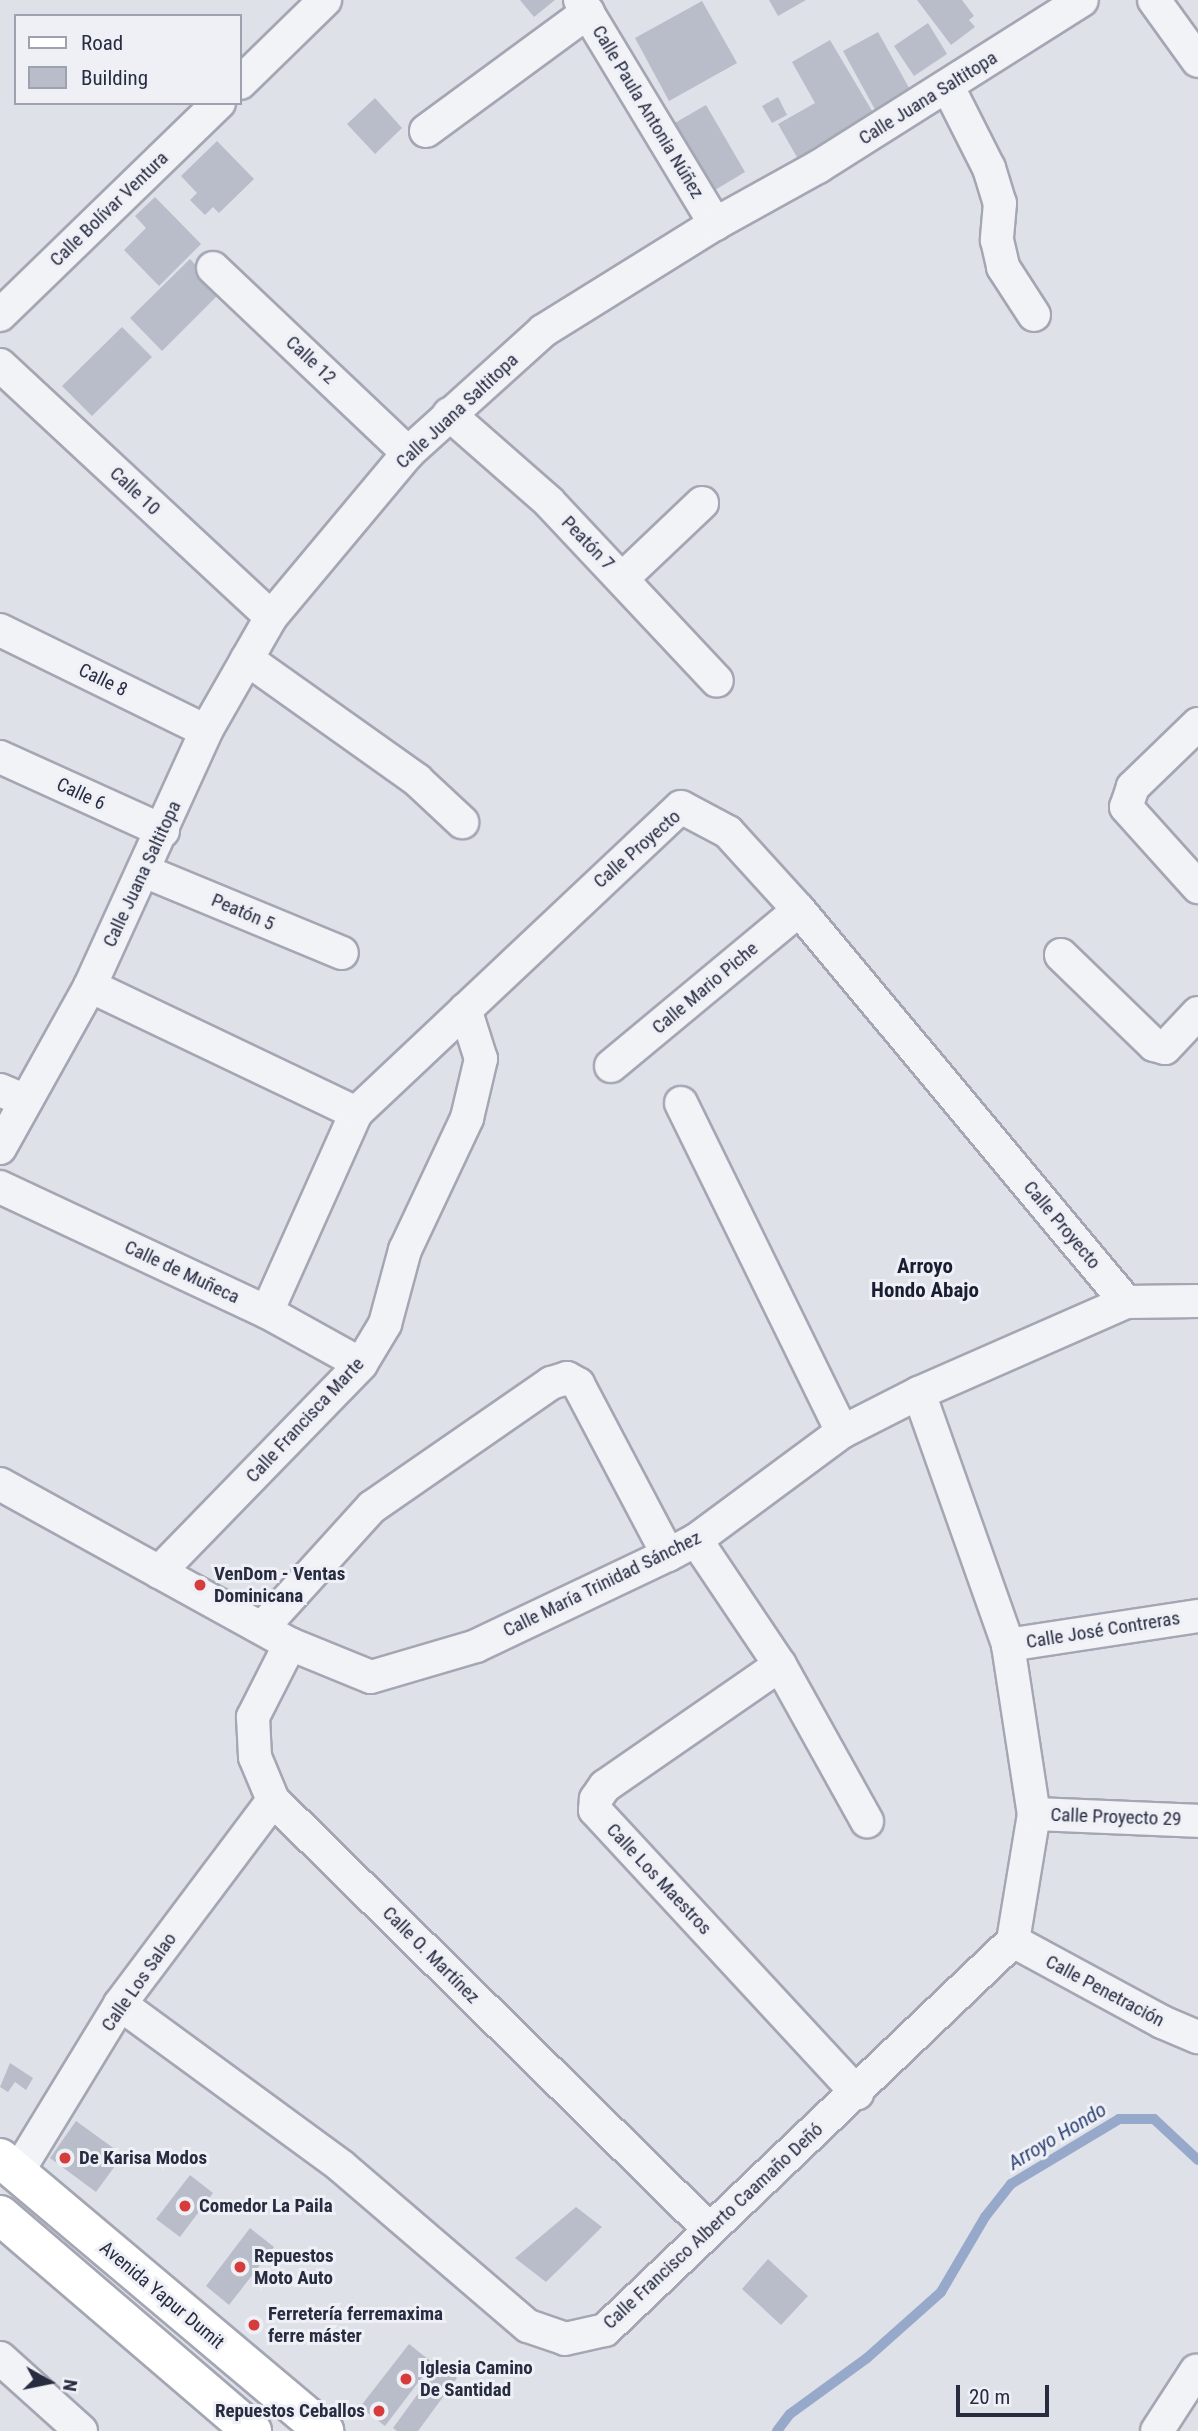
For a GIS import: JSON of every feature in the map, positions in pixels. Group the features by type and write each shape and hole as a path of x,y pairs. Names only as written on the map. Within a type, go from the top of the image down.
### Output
{"main road":[{"name":"Avenida Yapur Dumit","path":"8,2165 324,2431"},
{"path":"0,2215 252,2431"}],"street":[{"path":"242,81 326,0"},
{"name":"Calle Juana Saltitopa","path":"0,1148 13,1096 90,986 163,831 206,731 271,617 408,453 544,331 715,224 818,167 1082,0"},
{"path":"1154,0 1198,61"},
{"path":"426,131 584,6"},
{"name":"Calle Paula Antonia Núñez","path":"584,6 715,224"},
{"path":"948,87 989,168 1000,203 997,240 1003,268 1034,315"},
{"name":"Calle Bolívar Ventura","path":"0,315 217,105"},
{"name":"Calle 12","path":"213,268 408,453"},
{"name":"Calle 10","path":"0,365 271,617"},
{"name":"Peatón 7","path":"449,414 549,502 717,681"},
{"path":"623,578 702,503"},
{"name":"Calle 8","path":"0,630 206,731"},
{"path":"247,659 417,780 462,822"},
{"path":"1198,724 1133,787 1126,807 1198,887"},
{"name":"Calle 6","path":"0,757 163,831"},
{"name":"Calle Proyecto","path":"267,1312 356,1113 681,807 728,832 799,910 1126,1302"},
{"name":"Peatón 5","path":"144,871 342,953"},
{"name":"Calle Mario Piche","path":"611,1066 799,910"},
{"path":"1061,956 1154,1045 1165,1048 1198,1013"},
{"path":"90,986 356,1113"},
{"name":"Calle Francisca Marte","path":"159,1572 361,1364 384,1325 405,1250 467,1118 481,1059 465,1009"},
{"path":"681,1103 842,1432"},
{"name":"Calle de Muñeca","path":"0,1187 267,1312 361,1364"},
{"name":"Calle María Trinidad Sánchez","path":"0,1484 290,1644 371,1677 476,1646 668,1556 696,1540 842,1432 919,1393 1126,1302 1198,1301"},
{"path":"263,1627 372,1507 551,1383 566,1378 578,1384 668,1556"},
{"path":"919,1393 1009,1645 1034,1814 1013,1941"},
{"path":"696,1540 780,1665 867,1821"},
{"name":"Calle José Contreras","path":"1009,1645 1198,1616"},
{"name":"Calle O. Martínez","path":"290,1644 253,1717 255,1757 273,1800 709,2229"},
{"name":"Calle Los Maestros","path":"780,1665 605,1786 596,1798 595,1810 857,2093"},
{"name":"Calle Los Salao","path":"8,2165 120,2004 273,1800"},
{"name":"Calle Proyecto 29","path":"1034,1814 1198,1821"},
{"name":"Calle Francisco Alberto Caamaño Deñó","path":"120,2004 341,2166 528,2326 565,2339 605,2330 709,2229 857,2093 1013,1941"},
{"name":"Calle Penetración","path":"1013,1941 1162,2022 1198,2036"},
{"path":"0,2358 81,2431"},
{"path":"1157,2431 1196,2371"}],"building":[{"path":"520,0 555,0 534,17"},
{"path":"769,0 806,0 778,16"},
{"path":"917,0 962,0 974,16 969,20 975,27 951,45"},
{"path":"702,1 737,63 669,101 635,38"},
{"path":"928,23 947,54 914,76 894,46"},
{"path":"878,32 913,95 878,115 843,51"},
{"path":"830,40 878,121 802,166 778,124 815,103 792,62"},
{"path":"778,97 787,115 772,123 762,106"},
{"path":"375,98 402,128 375,154 347,124"},
{"path":"706,105 745,172 705,196 666,128"},
{"path":"217,141 254,179 219,213 213,207 205,215 190,200 197,193 181,176"},
{"path":"155,197 201,244 159,286 124,250 146,228 135,216"},
{"path":"190,259 221,292 162,351 130,318"},
{"path":"122,327 152,357 92,416 62,386"},
{"path":"10,2063 33,2078 26,2090 15,2082 8,2092 0,2087"},
{"path":"76,2121 123,2155 96,2192 50,2158"},
{"name":"Comedor La Paila","path":"190,2175 213,2193 180,2237 156,2219"},
{"path":"576,2207 602,2227 546,2282 515,2258"},
{"name":"Repuestos Moto Auto","path":"250,2228 274,2247 229,2305 206,2286"},
{"path":"768,2259 808,2296 781,2325 742,2289"},
{"path":"409,2344 433,2363 385,2426 360,2407"},
{"path":"439,2365 457,2378 418,2431 397,2431 393,2428"}],"waterway":[{"name":"Arroyo Hondo","path":"777,2431 790,2414 867,2358 941,2292 985,2217 1011,2184 1119,2119 1154,2119 1198,2160"}],"place":[{"name":"VenDom - Ventas Dominicana","path":"200,1585"},
{"name":"De Karisa Modos","path":"65,2158"},
{"name":"Comedor La Paila","path":"185,2206"},
{"name":"Repuestos Moto Auto","path":"240,2267"},
{"name":"Ferretería ferremaxima ferre máster","path":"254,2325"},
{"name":"Iglesia Camino De Santidad","path":"406,2379"},
{"name":"Repuestos Ceballos","path":"379,2411"}],"district":[{"name":"Arroyo Hondo Abajo","path":"925,1278"}]}
